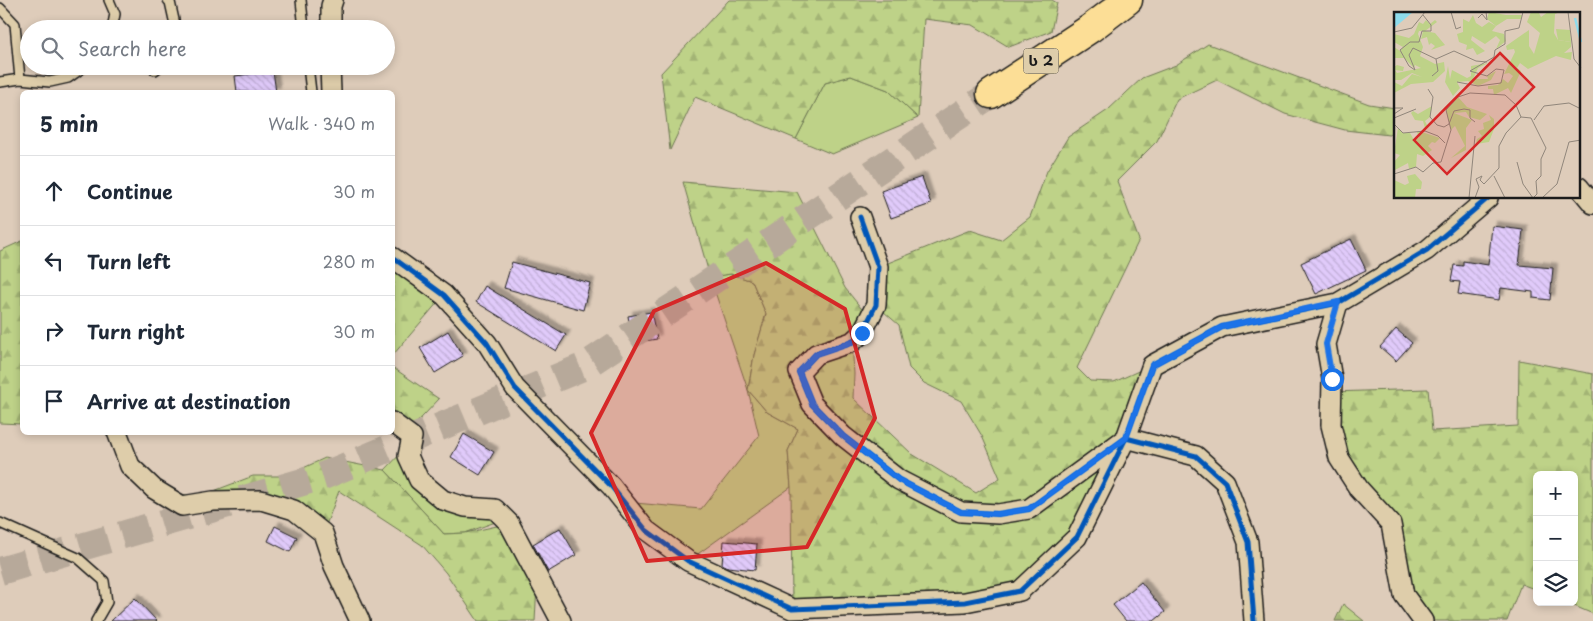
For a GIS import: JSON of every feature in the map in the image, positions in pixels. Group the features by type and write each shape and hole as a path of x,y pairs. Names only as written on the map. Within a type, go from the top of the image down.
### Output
{"highway":[{"name":"ს 2","path":"991,94 1091,28 1128,0"}],"street":[{"path":"331,20 333,0"},
{"path":"330,75 331,90"},
{"path":"1580,187 1593,204"},
{"path":"395,259 444,295 487,343 515,388 611,486 646,530 688,561 792,608 965,602 1020,590 1076,537 1126,438 1152,365 1222,327 1338,302 1427,250 1487,199"},
{"path":"860,217 878,267 876,305 862,333 852,342 816,354 799,372 812,404 843,436 899,480 961,512 998,514 1029,509 1126,438"},
{"path":"1338,302 1326,344 1332,379 1331,425 1339,458 1359,489 1391,524 1404,595 1423,621"},
{"path":"395,424 412,437 408,456 419,480 443,500 465,507 495,509 509,522 561,621"},
{"path":"118,435 130,466 154,488 182,506 214,501 261,500 294,510 323,533 334,566 360,621"},
{"path":"1126,438 1196,456 1225,482 1248,542 1254,621"}],"lane":[{"path":"109,0 115,14 114,20"},
{"path":"168,0 174,20"},
{"path":"301,0 303,20"},
{"path":"0,8 15,24 20,79"},
{"path":"0,82 20,79 50,82 68,78 72,75"},
{"path":"309,75 311,90"},
{"path":"0,523 78,558 104,581 107,602 96,621"}],"highlighted area":[{"path":"766,263 845,309 875,418 807,547 647,561 591,433 654,311"}],"green space":[{"path":"729,0 1052,0 1057,3 1051,31 1009,47 973,25 924,19 918,118 888,90 851,76 825,83 796,139 695,97 670,150 661,73"},
{"path":"1208,44 1369,104 1394,108 1394,129 1389,135 1345,130 1285,114 1217,80 1177,99 1157,141 1117,181 1139,240 1077,368 1090,381 1114,382 1152,365 1077,537 1020,591 792,609 791,487 788,451 798,429 767,412 748,390 754,355 766,314 752,281 731,274 710,277 683,182 797,192 845,288 869,318 852,342 853,398 912,454 976,493 1000,478 982,436 961,401 924,383 909,368 899,325 876,305 878,267 970,230 1001,240 1030,217 1047,171 1068,137 1108,110 1142,78 1176,65"},
{"path":"851,76 888,90 918,118 832,154 796,139 825,83"},
{"path":"20,242 20,424 0,423 0,251"},
{"path":"395,262 444,295 395,353"},
{"path":"731,274 752,281 766,314 754,355 748,390 710,277"},
{"path":"1519,360 1593,374 1593,614 1574,606 1578,606 1578,471 1533,471 1533,588 1521,584 1507,621 1423,621 1404,595 1391,524 1339,458 1331,392 1428,389 1432,431 1518,426"},
{"path":"395,369 439,399 410,430 395,420"},
{"path":"748,390 767,412 798,429 788,451 791,487 688,561 624,502 701,509 759,436"},
{"path":"405,449 417,481 501,520 465,533 444,534 385,470"},
{"path":"325,458 385,470 444,534 465,533 506,524 537,585 535,621 478,621 446,573 422,545 339,491 323,533 294,510 182,506 154,489 198,497 253,476 286,476"},
{"path":"1343,604 1364,621 1335,621"}],"building":[{"path":"274,75 276,90 237,90 235,76"},
{"path":"922,177 931,204 891,218 881,191"},
{"path":"1492,226 1523,230 1519,265 1553,268 1550,300 1533,298 1533,292 1501,288 1499,300 1458,294 1460,282 1451,281 1454,265 1463,266 1463,261 1488,265"},
{"path":"1351,239 1366,270 1316,294 1301,263"},
{"path":"512,262 590,283 583,310 504,288"},
{"path":"485,286 566,335 556,351 476,302"},
{"path":"651,312 657,339 633,343 628,316"},
{"path":"1396,329 1412,343 1396,361 1380,347"},
{"path":"448,331 463,356 435,373 420,348"},
{"path":"464,434 494,452 480,475 451,457"},
{"path":"275,526 297,537 290,552 268,541"},
{"path":"560,528 576,555 548,572 533,544"},
{"path":"724,541 757,544 755,570 728,567 722,564"},
{"path":"1141,582 1165,612 1154,621 1126,621 1113,605"},
{"path":"135,598 157,621 111,621"}],"tunnel":[{"path":"0,571 323,476 585,366 991,94"}],"cycle path":[{"path":"395,259 444,295 487,343 515,388 611,486 646,530 688,561 792,609 965,602 1020,591 1077,537 1126,438 1152,365 1222,327 1338,303 1427,250 1487,199"},
{"path":"860,217 878,267 876,305 862,333 852,342 816,354 799,372 812,404 843,436 899,480 961,512 998,514 1029,509 1126,438 1196,456 1225,482 1248,542 1254,621"}],"route":[{"path":"862,333 852,342 816,354 799,372 812,404 843,436 899,480 961,512 998,514 1029,509 1126,438 1152,365 1222,327 1338,302 1326,344 1332,379"}]}
